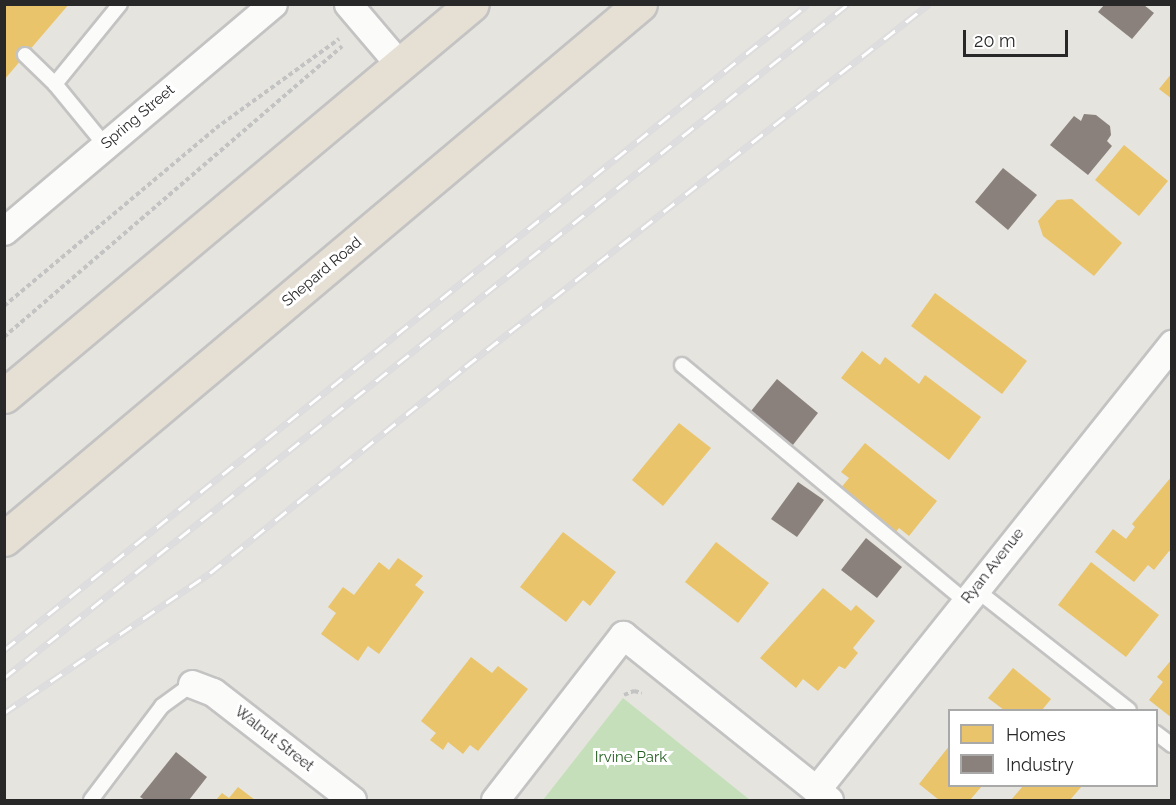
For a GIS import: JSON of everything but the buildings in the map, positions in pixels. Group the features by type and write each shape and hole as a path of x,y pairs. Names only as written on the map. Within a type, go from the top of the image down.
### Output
{"highway":[{"path":"4,396 472,4"},
{"name":"Shepard Road","path":"4,539 640,4"}],"street":[{"name":"Spring Street","path":"4,231 273,4"},
{"path":"359,16 400,65"},
{"name":"Ryan Avenue","path":"823,795 970,595 1172,344"},
{"path":"495,801 622,635 823,795"},
{"name":"Walnut Street","path":"192,684 213,692 352,801"}],"lane":[{"path":"55,84 120,4"},
{"path":"26,55 55,84 105,145"},
{"path":"682,365 970,595 1126,709"},
{"path":"91,801 162,706 192,684"},
{"path":"1158,734 1172,744"}],"path":[{"path":"4,306 216,128 359,16"},
{"path":"4,337 359,16"},
{"path":"624,695 634,691 650,698"}],"green space":[{"name":"Irvine Park","path":"623,698 750,800 543,800"}],"railway":[{"path":"4,650 808,4"},
{"path":"4,678 848,4"},
{"path":"4,713 210,573 465,367 929,4"}]}
